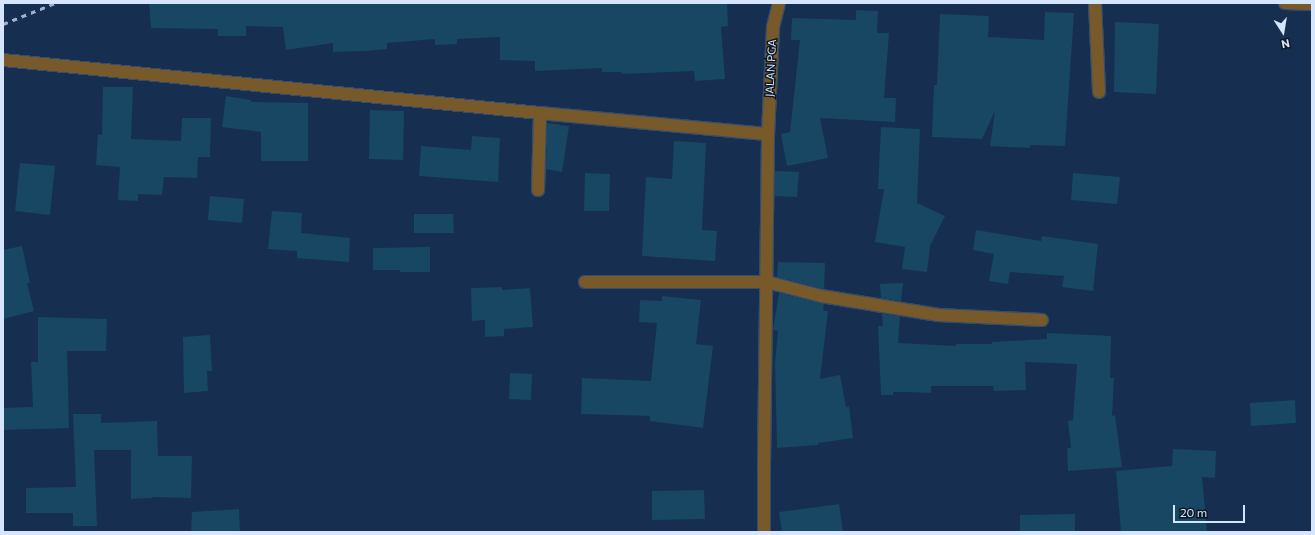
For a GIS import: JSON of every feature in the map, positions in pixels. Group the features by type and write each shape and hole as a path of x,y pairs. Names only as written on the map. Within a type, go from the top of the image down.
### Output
{"street":[{"name":"JALAN PGA","path":"764,532 768,134 773,27 779,3"},
{"path":"1095,3 1099,92"},
{"path":"1285,3 1312,4"},
{"path":"3,60 768,134"},
{"path":"538,190 540,113"},
{"path":"585,282 767,282 821,296 938,315 1042,320"}],"building":[{"path":"149,3 727,3 728,26 721,27 725,79 695,81 694,71 621,74 622,72 602,72 602,68 535,71 535,61 500,60 500,37 457,39 457,44 435,45 435,39 387,43 387,49 367,51 333,52 333,43 286,50 283,27 246,26 246,36 218,36 218,29 151,28"},
{"path":"856,10 878,11 877,33 889,33 884,98 896,98 895,122 820,118 828,158 787,166 781,134 790,132 800,40 791,40 792,18 856,20"},
{"path":"1045,12 1074,13 1065,146 1030,145 1030,148 990,146 995,111 982,139 932,137 934,85 937,85 940,14 989,16 988,37 1044,40"},
{"path":"1115,22 1159,24 1156,94 1114,92"},
{"path":"103,87 133,87 131,139 181,141 182,118 211,118 210,157 198,157 197,178 164,177 162,195 138,194 138,201 118,200 120,167 96,165 98,134 102,135"},
{"path":"226,96 251,100 251,102 308,103 308,161 261,161 261,132 222,127"},
{"path":"370,110 404,111 403,160 369,159"},
{"path":"547,123 569,126 562,172 546,169"},
{"path":"881,127 920,129 917,203 945,216 930,246 927,272 902,269 905,247 875,242 884,189 878,189"},
{"path":"472,136 500,138 498,182 419,176 421,146 471,150"},
{"path":"674,141 706,143 702,230 717,231 715,261 642,256 646,177 672,179"},
{"path":"20,163 55,166 50,215 15,211"},
{"path":"775,171 799,172 797,197 775,196"},
{"path":"585,173 610,174 609,211 584,211"},
{"path":"1073,173 1120,177 1117,204 1071,200"},
{"path":"210,196 244,199 242,223 208,220"},
{"path":"272,211 302,213 301,233 350,238 349,262 297,258 297,251 268,249"},
{"path":"414,214 453,214 454,233 414,233"},
{"path":"976,230 1041,241 1042,236 1098,244 1093,291 1062,287 1064,276 1010,272 1008,284 989,281 994,254 973,250"},
{"path":"22,246 30,283 27,283 34,311 3,319 3,250"},
{"path":"430,247 430,272 373,270 373,248"},
{"path":"778,262 825,263 824,289 777,277"},
{"path":"903,283 901,301 881,298 880,284"},
{"path":"502,287 502,290 530,288 533,327 504,329 504,336 485,337 485,320 472,321 471,288"},
{"path":"779,293 824,304 823,311 828,311 820,379 840,375 846,407 849,406 853,438 818,443 818,445 777,448 775,363 778,331 773,330"},
{"path":"662,296 701,300 696,344 713,346 703,428 650,421 650,416 581,414 582,378 651,381 657,323 639,322 640,300 662,301"},
{"path":"882,314 900,316 898,343 956,346 956,344 992,344 992,342 1047,339 1047,333 1111,336 1110,378 1114,378 1112,416 1115,415 1122,467 1068,471 1067,448 1071,448 1068,421 1073,420 1077,364 1025,362 1026,390 994,391 993,386 931,386 931,393 893,392 893,395 881,395 878,326 883,326"},
{"path":"38,317 107,319 106,351 67,351 69,428 3,430 3,408 33,407 31,362 38,362"},
{"path":"210,335 212,371 207,371 208,391 184,393 183,337"},
{"path":"510,373 532,374 531,400 509,399"},
{"path":"1295,400 1296,423 1251,426 1250,403"},
{"path":"73,414 101,414 101,423 157,421 158,456 192,456 191,498 152,497 131,499 131,450 94,450 97,526 73,526 73,513 26,513 26,488 76,487"},
{"path":"1173,449 1216,451 1215,478 1202,477 1207,532 1121,532 1116,471 1172,466"},
{"path":"704,490 705,519 652,520 652,491"},
{"path":"839,504 843,532 782,532 779,512"},
{"path":"239,509 240,532 191,532 192,512"},
{"path":"1075,514 1075,532 1020,532 1020,515"}],"railway":[{"path":"3,24 55,3"}]}
